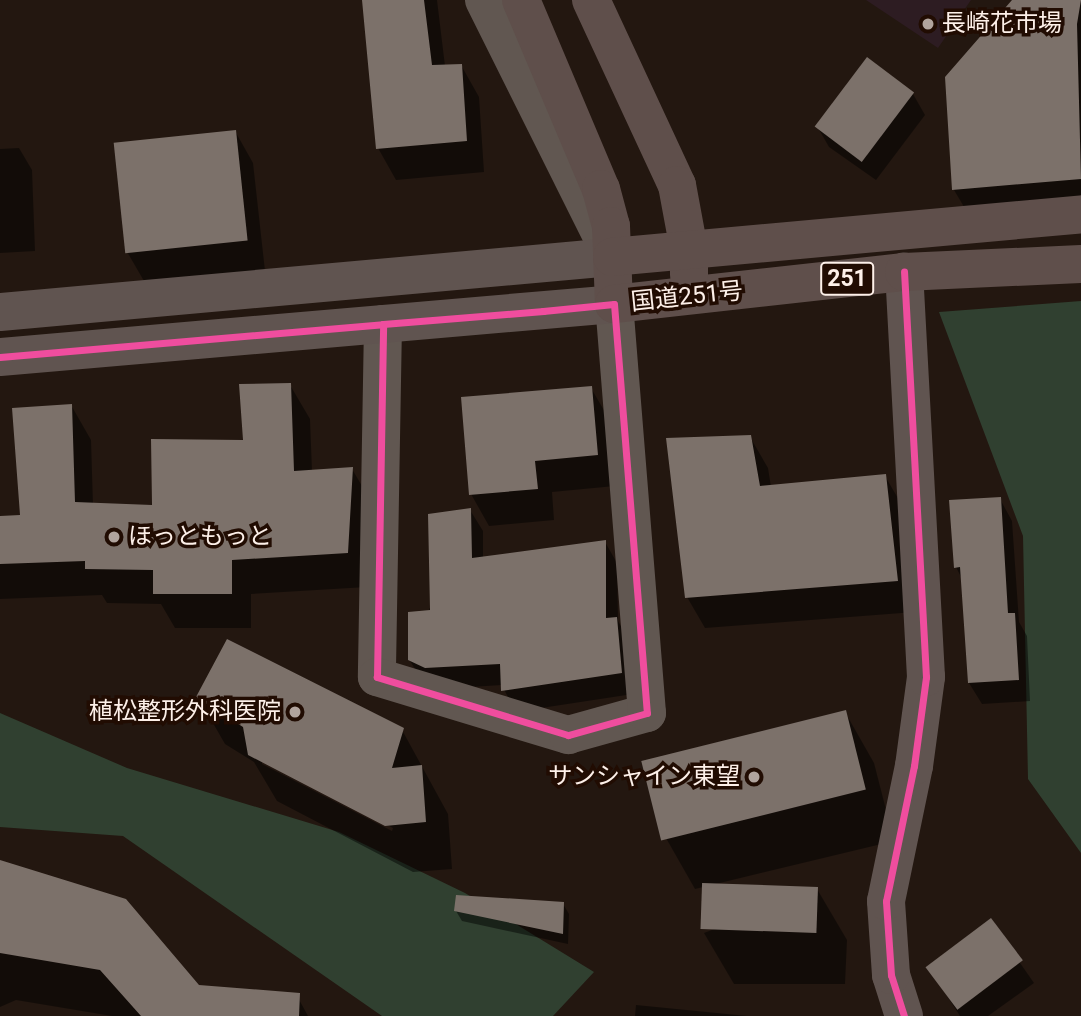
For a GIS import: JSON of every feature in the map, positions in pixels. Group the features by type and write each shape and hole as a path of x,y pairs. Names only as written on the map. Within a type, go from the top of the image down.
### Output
{"highway":[{"name":"国道251号","path":"521,0 601,189 611,226 614,304 904,272 1081,264"},
{"name":"国道251号","path":"591,0 677,185 690,250 1081,214"},
{"path":"612,257 690,250 689,297"}],"street":[{"path":"0,312 612,257 484,0"},
{"path":"904,272 926,677 914,766 886,901 891,975 904,1016"},
{"path":"0,357 614,304 614,342 647,713 568,735 377,677 383,324"}],"shaded area":[{"name":"長崎花市場","path":"866,0 971,0 938,48"}],"green space":[{"path":"1081,301 1081,853 1028,779 1023,536 939,312"},
{"path":"0,713 127,768 339,832 465,893 594,972 553,1016 382,1016 123,836 0,827"}],"building":[{"path":"362,0 424,0 432,65 462,64 467,141 376,149"},
{"path":"1012,0 1081,0 1077,24 1081,179 952,190 945,77"},
{"path":"867,57 914,93 862,162 815,126"},
{"path":"236,130 248,240 125,253 114,143"},
{"path":"291,383 294,471 353,467 348,553 232,560 232,594 153,594 153,570 85,569 85,561 0,564 0,516 20,515 12,408 72,404 75,502 152,505 151,439 243,440 239,384"},
{"path":"592,386 598,455 535,461 538,489 469,495 461,397"},
{"path":"751,435 760,486 886,474 898,581 685,598 666,438"},
{"path":"1001,497 1008,613 1015,613 1019,680 968,683 960,567 954,568 949,500"},
{"path":"471,508 472,558 606,540 606,618 617,617 622,673 501,691 500,664 425,668 408,660 408,612 430,610 428,514"},
{"name":"植松整形外科医院","path":"227,639 404,728 392,768 422,765 426,822 385,826 248,755 243,727 196,697"},
{"name":"サンシャイン東望","path":"846,710 866,790 661,841 641,761"},
{"path":"0,860 126,899 199,985 300,993 299,1016 141,1016 100,970 0,953"},
{"path":"702,883 818,887 816,933 700,929"},
{"path":"456,895 564,902 563,934 454,911"},
{"path":"991,918 1023,960 957,1010 926,967"}],"cycle path":[{"path":"904,272 926,677 914,766 886,901 891,975 904,1016"},
{"path":"0,357 614,304 647,713 568,735 377,677 383,324"}],"place":[{"name":"長崎花市場","path":"928,24"},
{"name":"ほっともっと","path":"114,537"},
{"name":"植松整形外科医院","path":"295,712"},
{"name":"サンシャイン東望","path":"754,777"}]}
